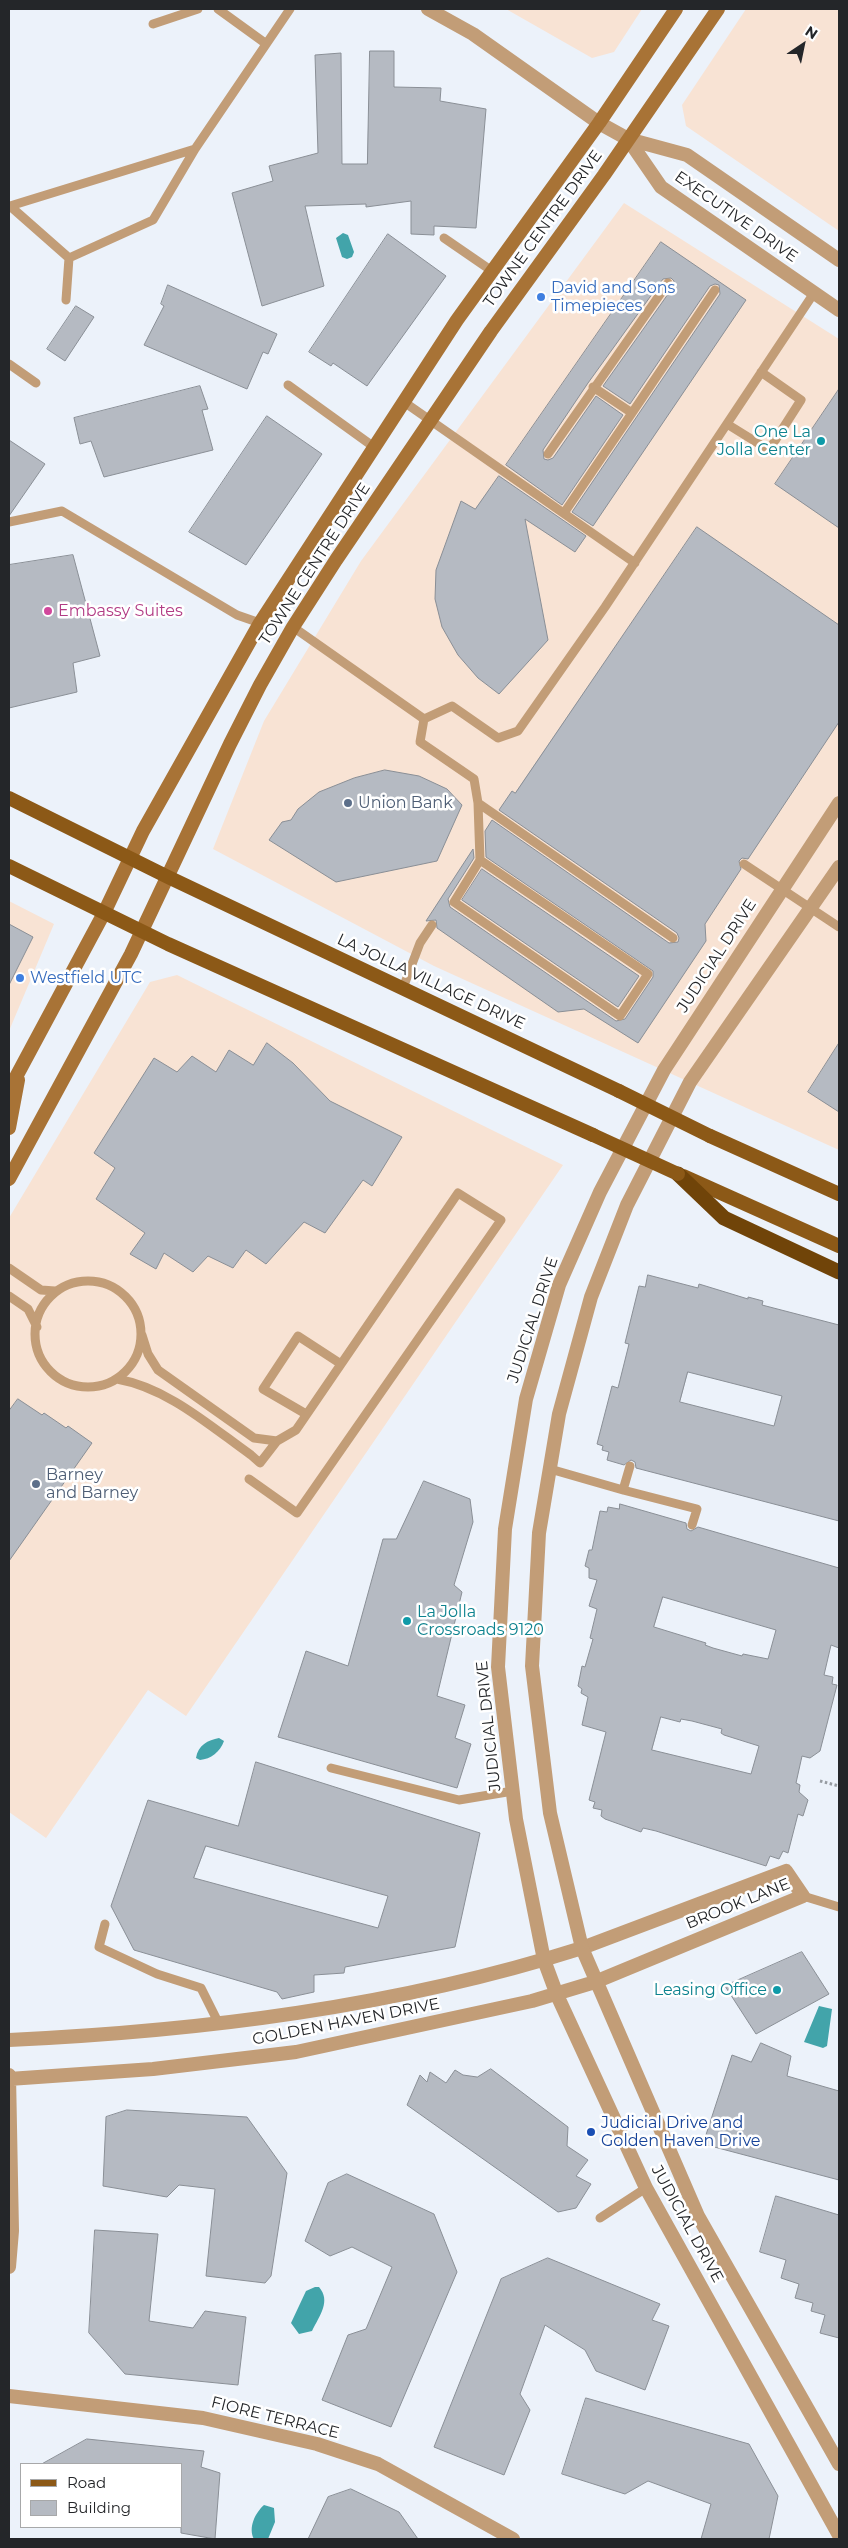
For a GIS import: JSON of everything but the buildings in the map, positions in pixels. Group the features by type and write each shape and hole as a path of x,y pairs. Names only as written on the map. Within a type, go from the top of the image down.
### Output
{"highway":[{"path":"678,1174 724,1218 839,1272"}],"main road":[{"name":"TOWNE CENTRE DRIVE","path":"9,1090 104,913 143,831 260,623 374,447 492,271 599,123 676,9"},
{"name":"TOWNE CENTRE DRIVE","path":"9,1179 142,931 260,685 293,627 336,560 491,331 718,9"},
{"name":"LA JOLLA VILLAGE DRIVE","path":"9,798 168,877 710,1136 839,1194"},
{"path":"9,866 142,931 839,1246"},
{"path":"9,1128 20,1070"}],"street":[{"name":"EXECUTIVE DRIVE","path":"428,9 473,34 599,123 628,139 687,155 839,260"},
{"name":"EXECUTIVE DRIVE","path":"628,139 661,187 839,310"},
{"name":"JUDICIAL DRIVE","path":"839,803 664,1070 600,1192 559,1285 526,1399 505,1529 498,1668 512,1791 544,1960 558,1995 646,2188 839,2535"},
{"name":"JUDICIAL DRIVE","path":"839,867 690,1082 626,1205 591,1297 560,1414 539,1533 532,1666 550,1813 582,1948 595,1982 698,2216 839,2464"},
{"name":"BROOK LANE","path":"582,1948 786,1871 803,1896 595,1982"},
{"name":"GOLDEN HAVEN DRIVE","path":"9,2040 148,2032 299,2014 418,1992 544,1960 582,1948"},
{"name":"GOLDEN HAVEN DRIVE","path":"9,2079 153,2069 296,2052 423,2026 558,1995 595,1982"},
{"path":"9,2075 12,2231 9,2267"},
{"name":"FIORE TERRACE","path":"9,2396 203,2418 316,2444 378,2464 513,2539"}],"lane":[{"path":"153,24 198,9"},
{"path":"218,9 265,43"},
{"path":"69,258 152,220 195,150 265,43 290,9"},
{"path":"69,258 10,206 195,150"},
{"path":"444,238 492,271"},
{"path":"66,300 69,258"},
{"path":"548,454 593,387 668,283"},
{"path":"564,513 715,290"},
{"path":"424,719 452,706 498,738 518,731 635,562 814,293"},
{"path":"9,364 36,383"},
{"path":"727,424 769,450 801,400 761,372"},
{"path":"288,385 374,447"},
{"path":"593,387 632,413"},
{"path":"404,402 635,562"},
{"path":"9,522 62,511 238,615 260,623"},
{"path":"293,627 424,719"},
{"path":"424,719 420,742 474,779 478,803 480,860 454,902 620,1016 648,974 480,860"},
{"path":"478,803 673,938"},
{"path":"744,864 839,927"},
{"path":"402,988 420,943 432,925"},
{"path":"117,1379 135,1382 163,1394 252,1455 260,1463 277,1441 296,1430 458,1193 501,1220 297,1512 249,1479"},
{"path":"9,1268 41,1290 55,1291"},
{"path":"142,1334 138,1353 132,1366 117,1379 100,1386 80,1387 61,1381 47,1368 38,1352 34,1335 43,1305 55,1291 84,1280 101,1282 122,1292 136,1309 148,1354 158,1370 254,1438 277,1441"},
{"path":"9,1296 28,1309 37,1327"},
{"path":"306,1414 263,1389 298,1336 341,1364"},
{"path":"623,1490 630,1466"},
{"path":"550,1469 698,1509 692,1525"},
{"path":"331,1768 460,1800 512,1791"},
{"path":"803,1896 839,1907"},
{"path":"105,1924 99,1947 158,1974 201,1988 219,2024"},
{"path":"600,2218 646,2188"}],"path":[{"path":"820,1781 839,1786"}],"shaded area":[{"path":"506,9 642,9 614,52 592,58"},
{"path":"746,9 839,9 839,231 686,126 682,105"},
{"path":"624,203 839,339 839,1150 434,966 213,849 264,721 361,561"},
{"name":"Westfield UTC","path":"9,901 54,924 9,1031"},
{"path":"177,975 563,1165 186,1716 148,1690 46,1838 9,1812 9,1218 150,982"}],"water":[{"path":"343,233 348,235 354,252 352,257 347,259 342,257 336,238"},
{"path":"219,1738 224,1741 215,1754 200,1760 196,1758 201,1746"},
{"path":"819,2006 832,2009 827,2046 823,2048 804,2042"},
{"path":"319,2287 324,2298 321,2314 312,2331 299,2334 291,2323 306,2291"},
{"path":"264,2505 274,2508 275,2522 268,2539 254,2539 252,2535 253,2521"}],"place":[{"name":"David and Sons Timepieces","path":"541,297"},
{"name":"One La Jolla Center","path":"821,441"},
{"name":"Embassy Suites","path":"48,611"},
{"name":"Union Bank","path":"348,803"},
{"name":"Westfield UTC","path":"20,978"},
{"name":"Barney and Barney","path":"36,1484"},
{"name":"La Jolla Crossroads 9120","path":"407,1621"},
{"name":"Leasing Office","path":"777,1990"},
{"name":"Judicial Drive and Golden Haven Drive","path":"591,2132"}]}
